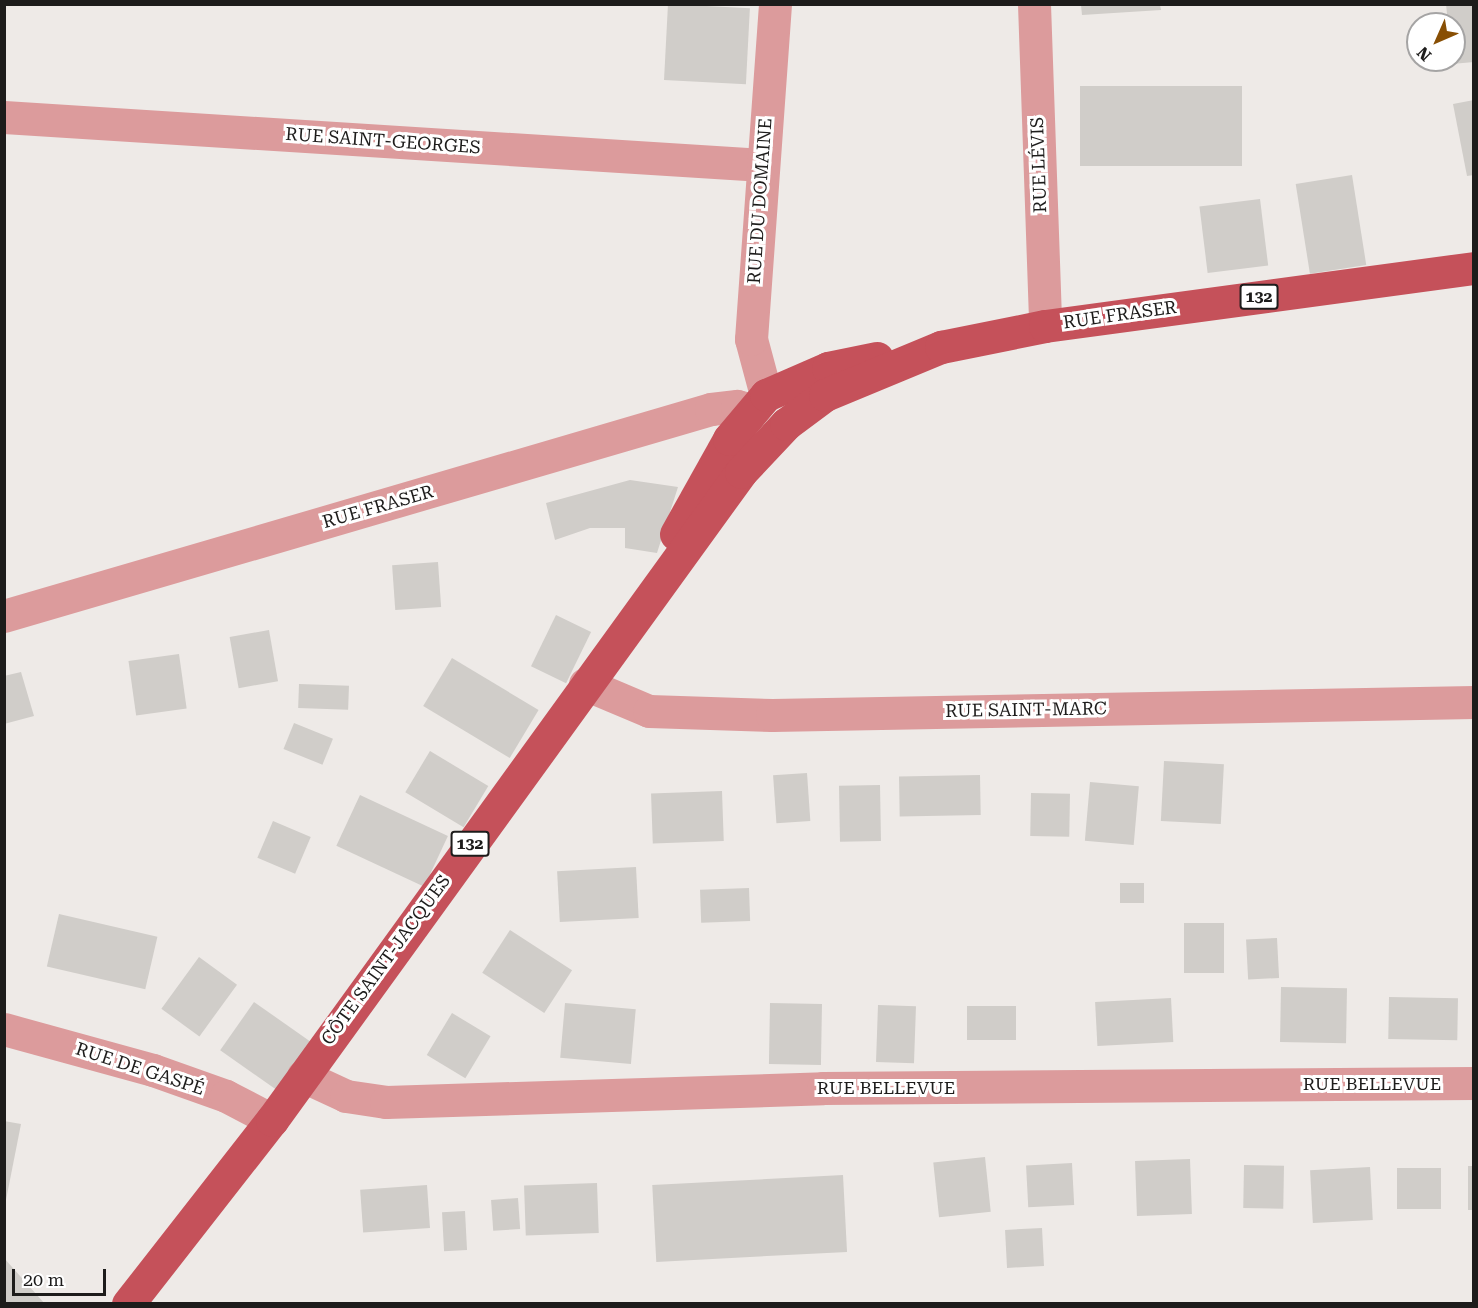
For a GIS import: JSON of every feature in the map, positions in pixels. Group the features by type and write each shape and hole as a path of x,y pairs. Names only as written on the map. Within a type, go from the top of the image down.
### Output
{"main road":[{"name":"RUE FRASER","path":"786,424 825,395 941,347 1045,326 1473,268"},
{"path":"759,403 828,368 941,347"},
{"name":"CÔTE SAINT-JACQUES","path":"639,612 670,545 724,448 759,403"},
{"name":"CÔTE SAINT-JACQUES","path":"128,1304 272,1120 585,684 741,472 786,424"}],"street":[{"name":"RUE DU DOMAINE","path":"759,403 751,339 775,4"},
{"name":"RUE LÉVIS","path":"1034,4 1045,326"},
{"name":"RUE SAINT-GEORGES","path":"4,117 762,165"},
{"name":"RUE FRASER","path":"4,616 711,409 759,403"},
{"name":"RUE SAINT-MARC","path":"585,684 649,711 772,715 1473,702"},
{"name":"RUE DE GASPÉ","path":"4,1029 153,1070 226,1096 272,1120"},
{"name":"RUE BELLEVUE","path":"303,1076 346,1096 386,1102 812,1088 1473,1083"}],"building":[{"path":"668,4 750,8 746,84 664,80"},
{"path":"1446,4 1474,4 1474,62 1466,63 1466,12 1447,12"},
{"path":"1081,5 1160,5 1161,10 1082,15"},
{"path":"1080,86 1242,86 1242,166 1080,166"},
{"path":"1474,100 1474,175 1467,176 1453,104"},
{"path":"1352,175 1366,265 1310,274 1296,184"},
{"path":"1260,199 1268,266 1208,273 1199,206"},
{"path":"630,480 678,487 657,553 625,548 625,528 590,528 555,540 546,503"},
{"path":"438,562 441,607 395,610 392,565"},
{"path":"556,615 591,632 566,683 531,666"},
{"path":"269,630 278,681 239,688 230,637"},
{"path":"179,654 187,708 136,716 128,661"},
{"path":"452,658 539,710 510,758 423,706"},
{"path":"21,672 34,716 4,724 4,676"},
{"path":"299,684 349,686 348,710 298,708"},
{"path":"294,723 333,739 322,765 284,749"},
{"path":"430,751 488,786 464,827 405,792"},
{"path":"1164,761 1224,764 1221,824 1161,821"},
{"path":"807,773 810,821 776,823 773,775"},
{"path":"980,775 981,815 900,816 899,776"},
{"path":"1090,782 1139,786 1134,845 1085,841"},
{"path":"880,785 881,841 840,842 839,786"},
{"path":"722,791 724,841 653,843 651,793"},
{"path":"1031,793 1070,794 1069,837 1030,836"},
{"path":"360,795 448,836 424,887 336,846"},
{"path":"273,821 311,837 295,874 257,858"},
{"path":"636,867 639,918 560,922 557,871"},
{"path":"1120,883 1144,883 1144,903 1120,903"},
{"path":"749,888 750,921 701,923 700,890"},
{"path":"59,914 157,937 145,989 47,967"},
{"path":"1184,923 1224,923 1224,973 1184,973"},
{"path":"510,930 572,970 544,1013 482,973"},
{"path":"1277,938 1279,978 1248,980 1246,940"},
{"path":"199,957 237,985 199,1036 161,1009"},
{"path":"1281,987 1347,988 1346,1043 1280,1042"},
{"path":"1389,997 1458,998 1457,1040 1388,1039"},
{"path":"1171,998 1173,1042 1097,1046 1095,1002"},
{"path":"254,1002 311,1042 277,1090 220,1050"},
{"path":"565,1003 636,1009 631,1064 560,1058"},
{"path":"770,1003 822,1004 821,1065 769,1064"},
{"path":"878,1005 916,1006 914,1063 876,1062"},
{"path":"967,1006 1016,1006 1016,1040 967,1040"},
{"path":"452,1013 491,1036 465,1078 427,1055"},
{"path":"4,1121 21,1124 6,1200 4,1200"},
{"path":"985,1157 991,1212 939,1217 933,1162"},
{"path":"1190,1159 1192,1214 1137,1216 1135,1161"},
{"path":"1072,1163 1074,1205 1028,1207 1026,1165"},
{"path":"1244,1165 1284,1166 1283,1209 1243,1208"},
{"path":"1468,1166 1474,1166 1474,1210 1468,1210"},
{"path":"1370,1167 1373,1220 1313,1223 1310,1170"},
{"path":"1397,1168 1441,1168 1441,1209 1397,1209"},
{"path":"843,1175 847,1252 656,1262 652,1185"},
{"path":"597,1183 599,1233 526,1236 524,1186"},
{"path":"427,1185 430,1228 363,1233 360,1190"},
{"path":"518,1198 520,1229 493,1231 491,1200"},
{"path":"465,1211 467,1250 444,1251 442,1212"},
{"path":"1042,1228 1044,1266 1007,1268 1005,1230"},
{"path":"4,1258 45,1304 4,1304"}]}
